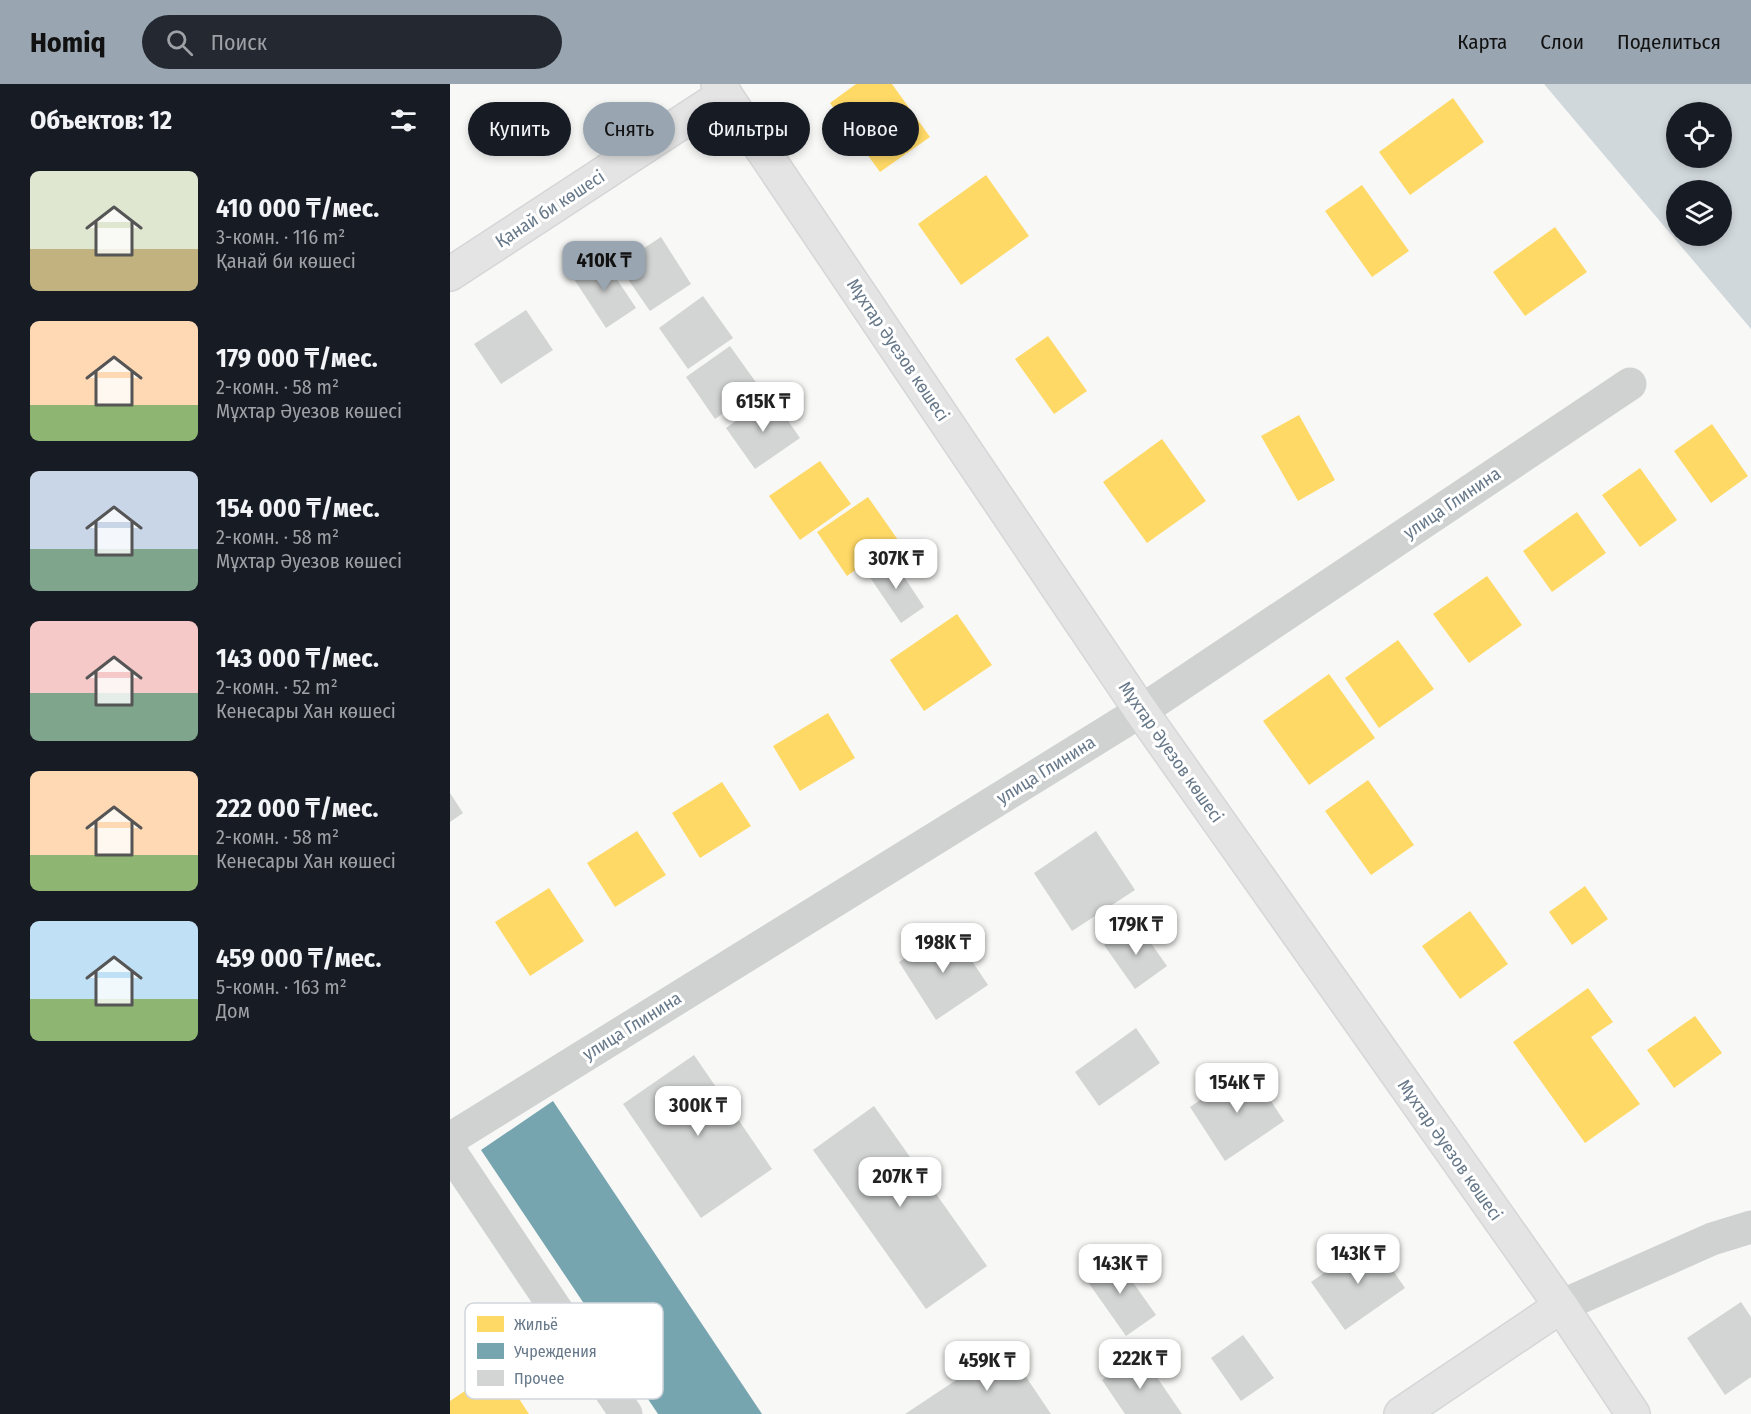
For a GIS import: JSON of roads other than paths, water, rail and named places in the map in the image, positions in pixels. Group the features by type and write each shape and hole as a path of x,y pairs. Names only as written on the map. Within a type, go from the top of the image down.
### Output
{"main road":[{"name":"Қанай би көшесі","path":"450,274 728,87"},
{"name":"Мұхтар Әуезов көшесі","path":"728,87 1141,711 1561,1306 1633,1414"},
{"path":"1401,1414 1561,1306"}],"street":[{"name":"улица Глинина","path":"450,1139 1141,711 1630,384"},
{"path":"450,1151 552,1303"},
{"path":"1561,1306 1712,1239 1751,1227"},
{"path":"616,1399 626,1414"}]}
